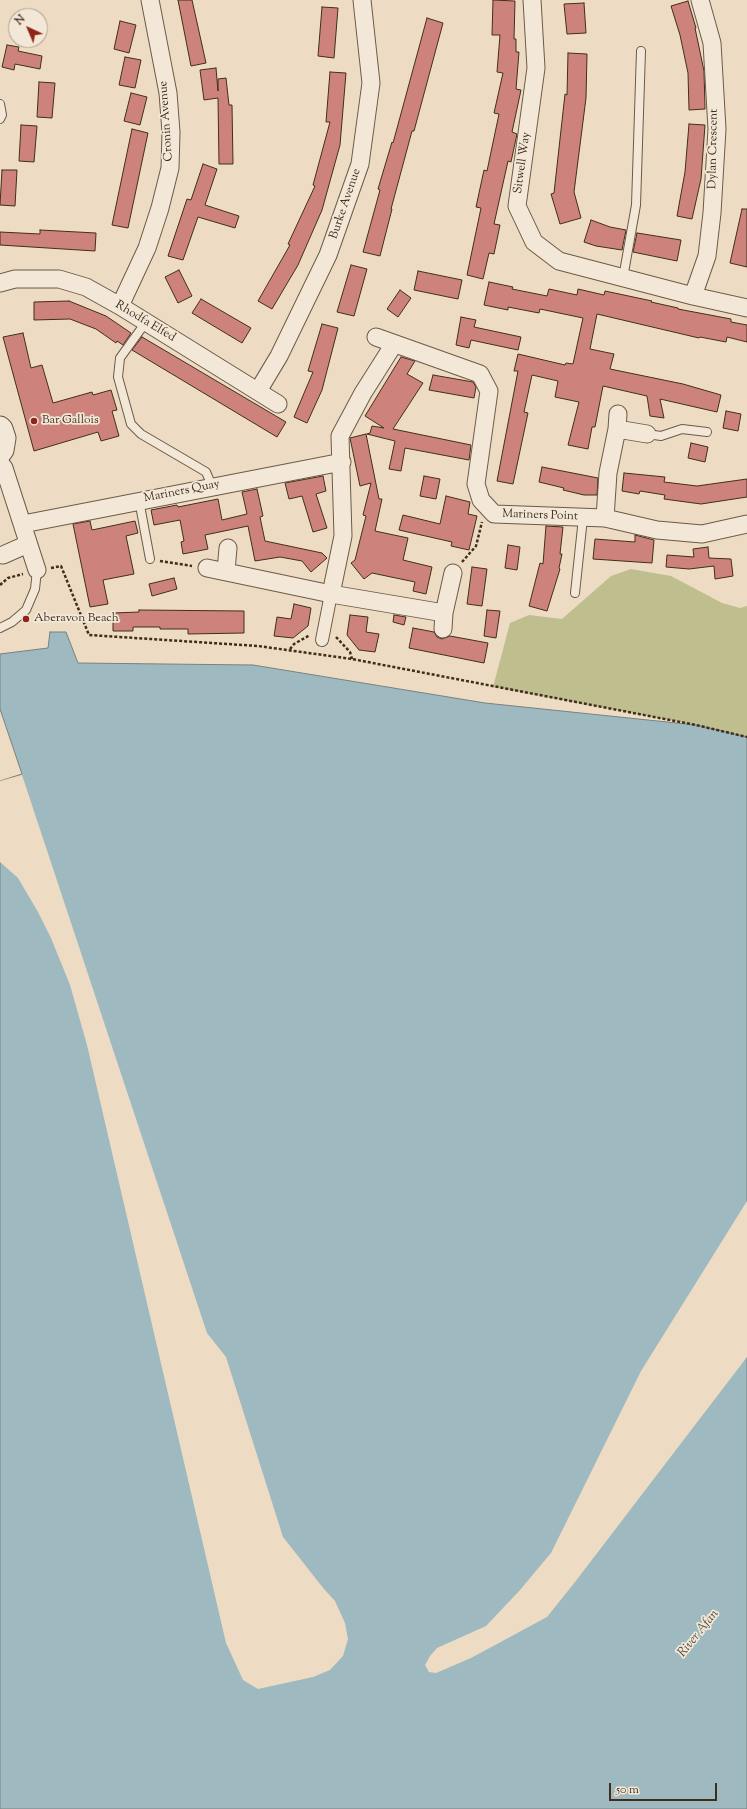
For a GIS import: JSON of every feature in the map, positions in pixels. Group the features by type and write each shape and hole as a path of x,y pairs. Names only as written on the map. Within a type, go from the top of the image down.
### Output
{"street":[{"name":"Cronin Avenue","path":"120,306 147,248 160,208 170,168 171,132 168,94 150,0"},
{"name":"Burke Avenue","path":"258,391 279,356 328,255 360,164 371,82 362,0"},
{"name":"Sitwell Way","path":"532,0 536,68 518,206 534,242 559,261 693,296 747,308"},
{"name":"Dylan Crescent","path":"693,296 707,256 712,213 716,129 712,43 700,0"},
{"name":"Rhodfa Elfed","path":"0,283 15,279 59,279 86,286 278,404"},
{"path":"376,337 480,374 489,391 476,484 481,500"},
{"path":"322,640 343,536 342,462 340,436 363,393 394,344"},
{"path":"605,518 608,473 617,422 647,434"},
{"path":"0,427 5,438 3,450 0,454"},
{"name":"Mariners Quay","path":"23,524 139,500 301,471 342,462"},
{"path":"0,463 4,468 37,570"},
{"name":"Mariners Point","path":"481,500 494,514 605,518 657,530 702,534 747,524"},
{"path":"3,555 28,544"},
{"path":"226,571 228,548"},
{"path":"207,568 331,594 444,613"},
{"path":"443,630 444,613 453,573"}],"lane":[{"path":"623,278 636,205 640,51"},
{"path":"0,104 2,115 0,119"},
{"path":"146,322 120,358 118,377 131,424 141,434 206,472 212,486"},
{"path":"647,434 661,436 682,429 708,432"},
{"path":"139,500 150,559"},
{"path":"575,593 583,518"},
{"path":"0,628 12,622 26,610 35,589 37,570"}],"path":[{"path":"453,573 476,546 482,522 481,500"},
{"path":"150,559 207,568"},
{"path":"0,585 8,578 37,570 61,566 89,635 258,646 352,659 696,725 747,737"}],"shaded area":[{"path":"631,569 671,576 722,603 740,608 747,606 747,737 696,725 493,687 510,623 529,615 562,619 611,576"}],"water":[{"name":"River Afan","path":"50,632 66,632 78,663 253,665 485,703 696,725 747,737 747,1809 0,1809 0,781 22,774 0,709 0,654 48,648"}],"pier":[{"path":"22,775 207,1333 226,1357 283,1537 335,1601 345,1623 348,1639 343,1656 330,1670 313,1677 258,1689 243,1680 226,1643 87,1045 70,985 51,938 38,912 18,878 0,862 0,781"},
{"path":"747,1201 747,1357 547,1617 471,1658 436,1673 429,1672 425,1665 437,1648 486,1626 520,1590 551,1553 641,1371"}],"building":[{"path":"178,0 192,0 206,63 191,66"},
{"path":"493,0 515,1 514,39 516,39 516,52 519,52 516,89 521,90 512,132 517,134 511,162 508,161 494,224 500,225 494,254 489,253 483,279 467,275 481,208 476,207 484,170 487,171 499,114 494,113 503,73 497,72 500,35 492,35"},
{"path":"688,1 696,28 704,71 705,109 689,110 688,73 680,35 671,6"},
{"path":"584,3 586,33 567,34 564,4"},
{"path":"322,7 338,8 334,58 318,56"},
{"path":"427,18 443,23 414,131 412,131 380,256 363,252 380,190 378,189 392,142 393,143"},
{"path":"120,21 136,25 129,53 114,49"},
{"path":"7,45 8,48 19,48 18,51 42,56 40,69 15,64 14,70 2,67"},
{"path":"568,53 587,54 586,98 574,192 581,218 560,224 551,194 554,193 565,94 567,95"},
{"path":"125,57 141,60 135,88 119,85"},
{"path":"216,68 218,91 218,79 226,78 229,105 232,105 233,164 219,164 218,98 204,100 200,70"},
{"path":"330,72 346,73 340,145 322,210 298,265 272,309 258,301 290,245 288,244 315,186 313,185 330,122 326,122"},
{"path":"39,82 55,83 52,118 37,117"},
{"path":"131,93 147,97 140,125 124,121"},
{"path":"689,124 705,125 701,179 692,219 677,216 685,172"},
{"path":"21,125 37,126 34,162 19,161"},
{"path":"132,129 148,133 128,228 112,225"},
{"path":"203,164 217,169 205,205 239,216 235,228 198,217 183,260 168,256 187,199 191,200"},
{"path":"2,170 17,170 15,206 0,205"},
{"path":"742,209 747,209 747,267 730,263"},
{"path":"591,220 610,227 626,230 622,250 596,246 584,242"},
{"path":"40,230 96,233 95,251 0,245 0,232 40,234"},
{"path":"637,233 681,240 677,261 633,252"},
{"path":"351,265 367,269 354,316 337,312"},
{"path":"179,270 192,296 178,303 165,277"},
{"path":"418,271 462,280 458,299 414,290"},
{"path":"489,282 513,287 512,289 547,296 549,289 577,295 578,289 604,295 605,291 652,301 651,302 678,309 731,319 731,322 747,325 747,342 727,337 726,342 699,338 597,314 590,349 614,354 610,369 683,384 721,395 717,412 660,399 664,418 650,416 647,396 603,386 595,427 592,427 588,449 568,445 579,402 555,397 558,381 532,375 524,412 528,413 513,484 497,481 518,371 514,371 518,354 565,365 566,363 573,364 583,318 540,309 539,313 508,307 508,310 484,305"},
{"path":"400,290 411,298 398,317 387,309"},
{"path":"201,299 251,328 242,343 192,313"},
{"path":"69,301 106,316 131,333 123,345 117,341 116,343 96,329 70,319 34,320 34,302"},
{"path":"461,317 476,320 474,327 521,337 518,350 471,340 469,348 456,345"},
{"path":"322,324 338,328 322,390 307,423 294,417 313,372 308,371"},
{"path":"23,333 31,368 42,365 53,403 92,392 93,395 111,390 117,410 112,411 119,436 101,441 98,432 34,451 3,337"},
{"path":"142,337 286,422 277,437 132,350"},
{"path":"401,357 415,361 407,374 423,383 393,429 471,445 469,460 405,448 401,471 389,469 395,441 367,434 370,433 372,426 384,428 365,416"},
{"path":"433,375 473,382 476,387 474,398 429,390"},
{"path":"726,411 741,414 738,431 723,428"},
{"path":"366,434 379,499 382,499 375,531 408,538 403,560 432,567 426,594 413,591 415,582 372,573 364,579 351,563 355,560 366,516 363,515 371,483 360,486 350,438"},
{"path":"691,443 708,447 705,462 688,458"},
{"path":"542,467 598,478 597,495 584,495 539,482"},
{"path":"624,473 665,477 664,482 697,486 747,479 747,497 701,504 664,499 665,495 640,491 639,494 622,491"},
{"path":"323,476 326,491 316,494 327,528 313,532 302,496 289,499 285,483"},
{"path":"424,476 440,479 436,499 420,496"},
{"path":"257,489 263,516 260,517 265,541 322,553 327,558 311,572 302,561 280,557 255,561 248,526 205,535 208,549 183,554 181,542 184,541 180,520 154,525 151,510 177,505 178,507 218,499 222,520 247,514 242,492"},
{"path":"446,496 470,502 468,514 477,516 469,550 451,546 452,542 399,530 403,515 440,524"},
{"path":"90,521 92,530 135,521 138,533 126,536 134,574 103,580 108,604 90,607 73,524"},
{"path":"546,526 563,527 560,569 547,611 529,606 540,563 543,564"},
{"path":"635,535 654,540 652,563 593,559 595,539 635,542"},
{"path":"508,545 520,547 517,570 505,568"},
{"path":"708,547 709,558 731,559 733,576 715,579 714,566 689,569 666,567 667,555 694,557 693,549"},
{"path":"472,567 487,569 482,606 467,604"},
{"path":"174,578 177,589 152,596 149,584"},
{"path":"294,604 311,608 308,626 293,638 274,636 277,617 291,619"},
{"path":"139,610 244,611 244,633 188,634 188,629 160,629 160,627 133,627 133,631 113,631 113,613 139,612"},
{"path":"487,610 500,611 496,638 484,636"},
{"path":"350,615 368,617 366,632 379,634 375,652 359,650 347,635"},
{"path":"394,615 406,617 404,625 393,622"},
{"path":"413,628 434,632 437,637 442,639 450,636 488,643 484,663 409,648"}],"place":[{"name":"Bar Gallois","path":"34,421"},
{"name":"Aberavon Beach","path":"26,619"}]}
